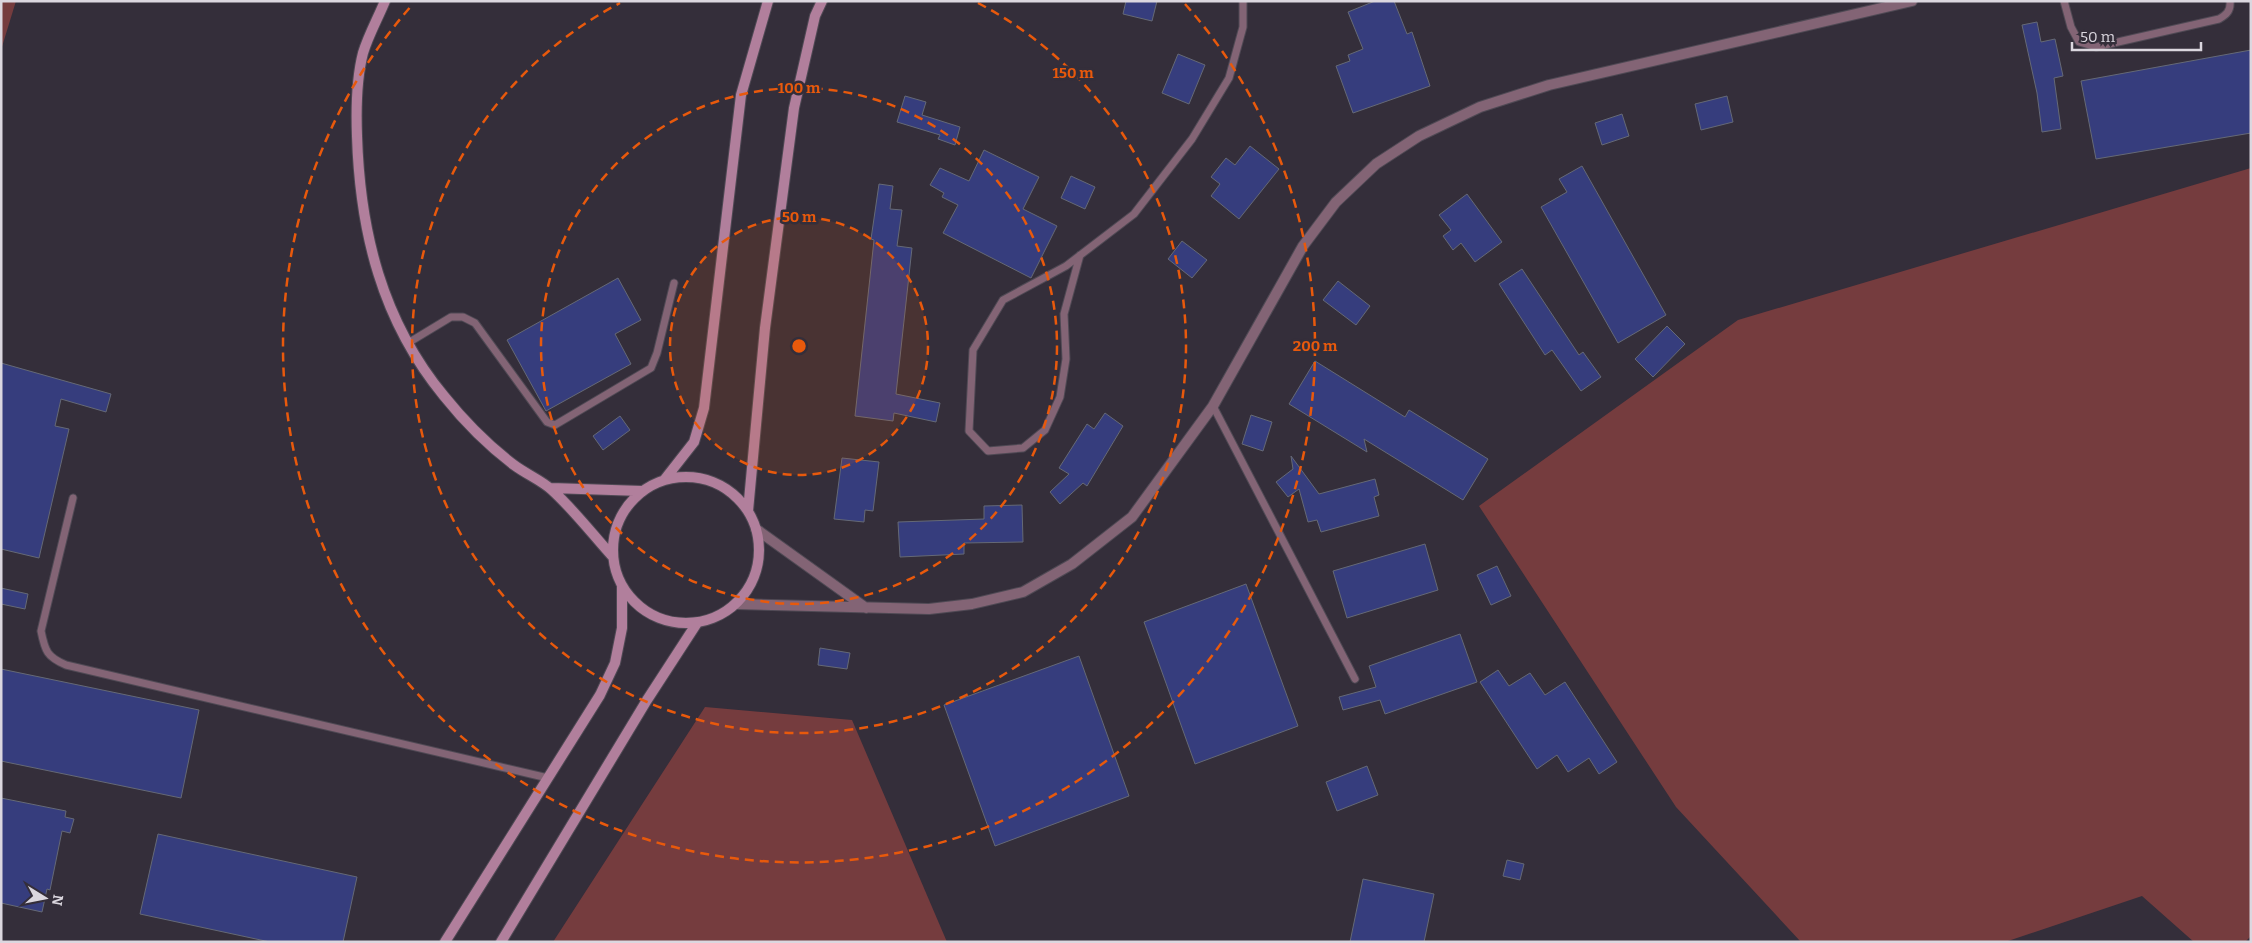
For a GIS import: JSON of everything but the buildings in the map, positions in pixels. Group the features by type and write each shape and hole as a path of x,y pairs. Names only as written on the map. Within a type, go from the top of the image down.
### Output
{"street":[{"path":"385,1 363,54 356,102 358,161 364,219 378,278 419,364 445,397 508,460 527,475 551,488 613,557"},
{"path":"665,479 694,442 704,408 741,94 768,1"},
{"path":"748,511 765,328 793,116 815,16 822,1"},
{"path":"736,604 929,609 972,604 1023,592 1072,564 1132,517 1213,406 1303,246 1336,202 1376,164 1419,136 1480,107 1549,85 1912,1"},
{"path":"690,476 712,481 733,493 748,511 756,529 759,549 757,568 749,587 736,604 718,617 697,623 675,623 654,617 636,604 622,587 615,570 613,557 614,532 625,509 642,491 665,479 690,476"},
{"path":"551,488 642,491"},
{"path":"756,529 867,608"},
{"path":"445,942 600,695 614,663 622,628 622,587"},
{"path":"501,942 647,700 697,623"}],"lane":[{"path":"1080,255 1064,314 1066,359 1060,397 1045,430 1022,448 988,451 969,430 973,350 1003,300 1066,266 1080,255 1134,214 1192,139 1229,78 1242,27 1243,1"},
{"path":"2064,1 2071,27 2079,42 2096,47 2219,19 2230,10 2230,1"},
{"path":"408,342 451,316 463,317 475,323 547,422 555,425 651,368 657,353 674,283"},
{"path":"1213,406 1355,679"},
{"path":"73,498 41,631 45,648 52,659 85,670 548,778"}],"shaded area":[{"path":"1,1 16,1 1,50"},
{"path":"2251,168 2251,936 2245,942 2194,942 2142,896 2005,942 1801,942 1676,807 1479,506 1738,320"},
{"path":"705,707 852,720 947,942 553,942"}]}
